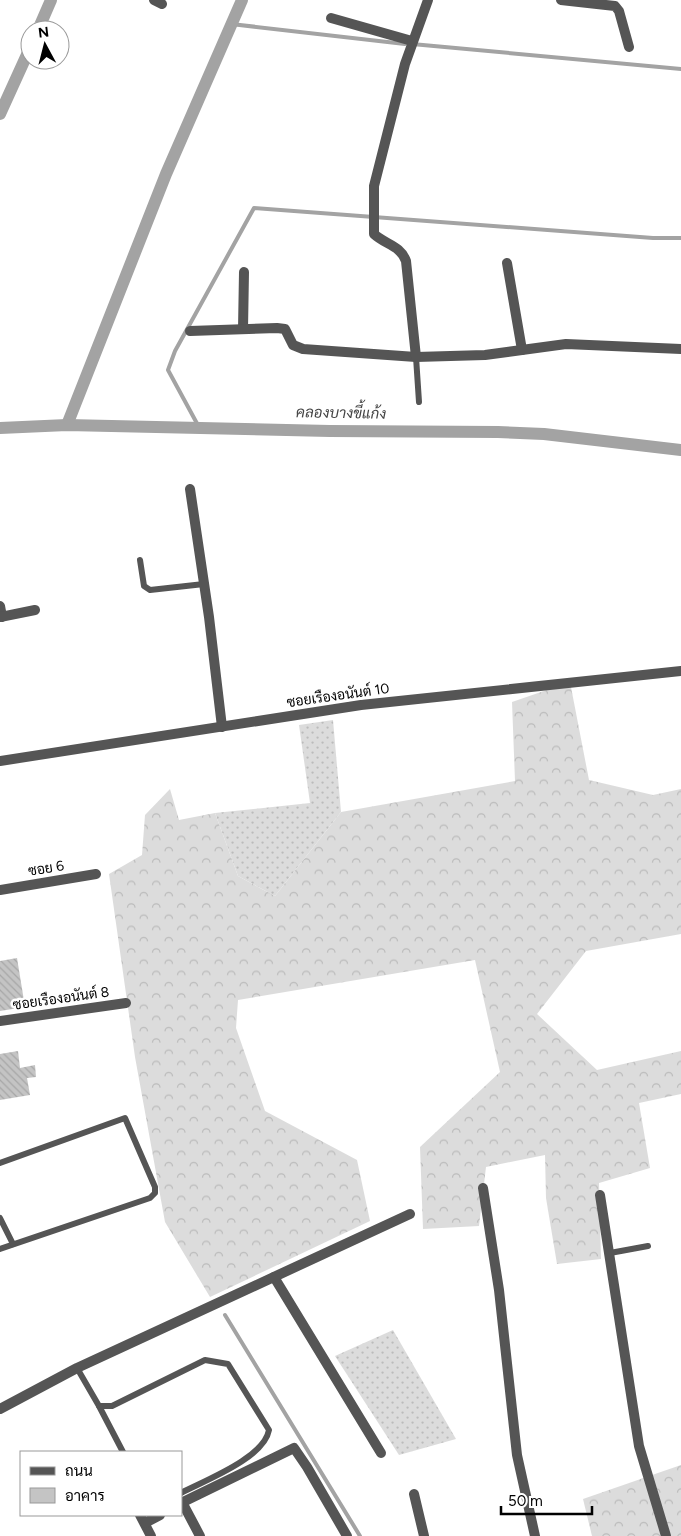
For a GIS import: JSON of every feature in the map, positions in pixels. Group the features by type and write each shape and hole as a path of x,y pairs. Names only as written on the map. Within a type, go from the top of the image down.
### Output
{"street":[{"path":"416,357 406,261 399,249 380,240 374,234 372,220 374,186 412,40 428,0"},
{"path":"561,0 615,6 619,11 628,47"},
{"path":"331,18 412,40"},
{"path":"507,263 522,350"},
{"path":"243,329 244,272"},
{"path":"190,331 285,329 293,345 303,349 416,357 485,355 580,343 681,348"},
{"path":"190,489 208,605 222,727"},
{"path":"1,613 35,610"},
{"name":"ซอยเรืองอนันต์ 10","path":"0,761 361,704 681,671"},
{"name":"ซอย 6","path":"0,890 96,874"},
{"name":"ซอยเรืองอนันต์ 8","path":"0,1021 126,1003"},
{"path":"483,1188 499,1290 517,1455 535,1536"},
{"path":"600,1195 639,1446 666,1536"},
{"path":"0,1409 77,1368 410,1214"},
{"path":"274,1277 381,1453"},
{"path":"200,1536 182,1499 294,1448 348,1536"},
{"path":"414,1494 424,1536"},
{"path":"151,1536 143,1519 156,1516"}],"lane":[{"path":"416,357 419,402"},
{"path":"140,560 144,586 150,590 204,584"},
{"path":"0,1163 125,1118 155,1187 155,1193 150,1198 0,1249"},
{"path":"0,1218 13,1244"},
{"path":"610,1253 648,1246"},
{"path":"99,1406 112,1406 205,1360 228,1364 269,1430 267,1439 255,1453 182,1499"},
{"path":"77,1368 122,1451"}],"green space":[{"path":"570,682 589,780 653,795 681,789 681,934 586,951 537,1014 597,1070 681,1051 681,1094 639,1103 650,1168 599,1183 601,1259 557,1264 546,1198 545,1155 486,1167 479,1226 423,1229 420,1147 500,1072 475,960 238,1000 236,1028 265,1111 357,1160 370,1221 210,1297 165,1222 135,1057 109,874 142,855 145,815 170,789 179,820 215,813 238,876 275,896 341,812 515,781 512,702"},
{"path":"333,720 341,812 275,896 238,876 215,813 310,803 299,725"},
{"path":"393,1330 456,1439 399,1455 335,1356"},
{"path":"681,1465 681,1536 592,1536 583,1499"}],"building":[{"path":"17,958 25,1007 0,1011 0,961"},
{"path":"18,1051 20,1068 35,1065 36,1077 27,1078 30,1095 0,1100 0,1054"}],"waterway":[{"path":"42,20 51,0"},
{"path":"67,425 166,174 242,0"},
{"path":"231,24 405,44"},
{"path":"412,44 681,69"},
{"path":"0,114 20,70"},
{"path":"200,429 168,370 175,351 254,208 653,238 681,238"},
{"name":"คลองบางขี้แก้ง","path":"0,428 67,425 330,431 498,432 544,434 681,450"},
{"path":"225,1315 360,1536"}]}
